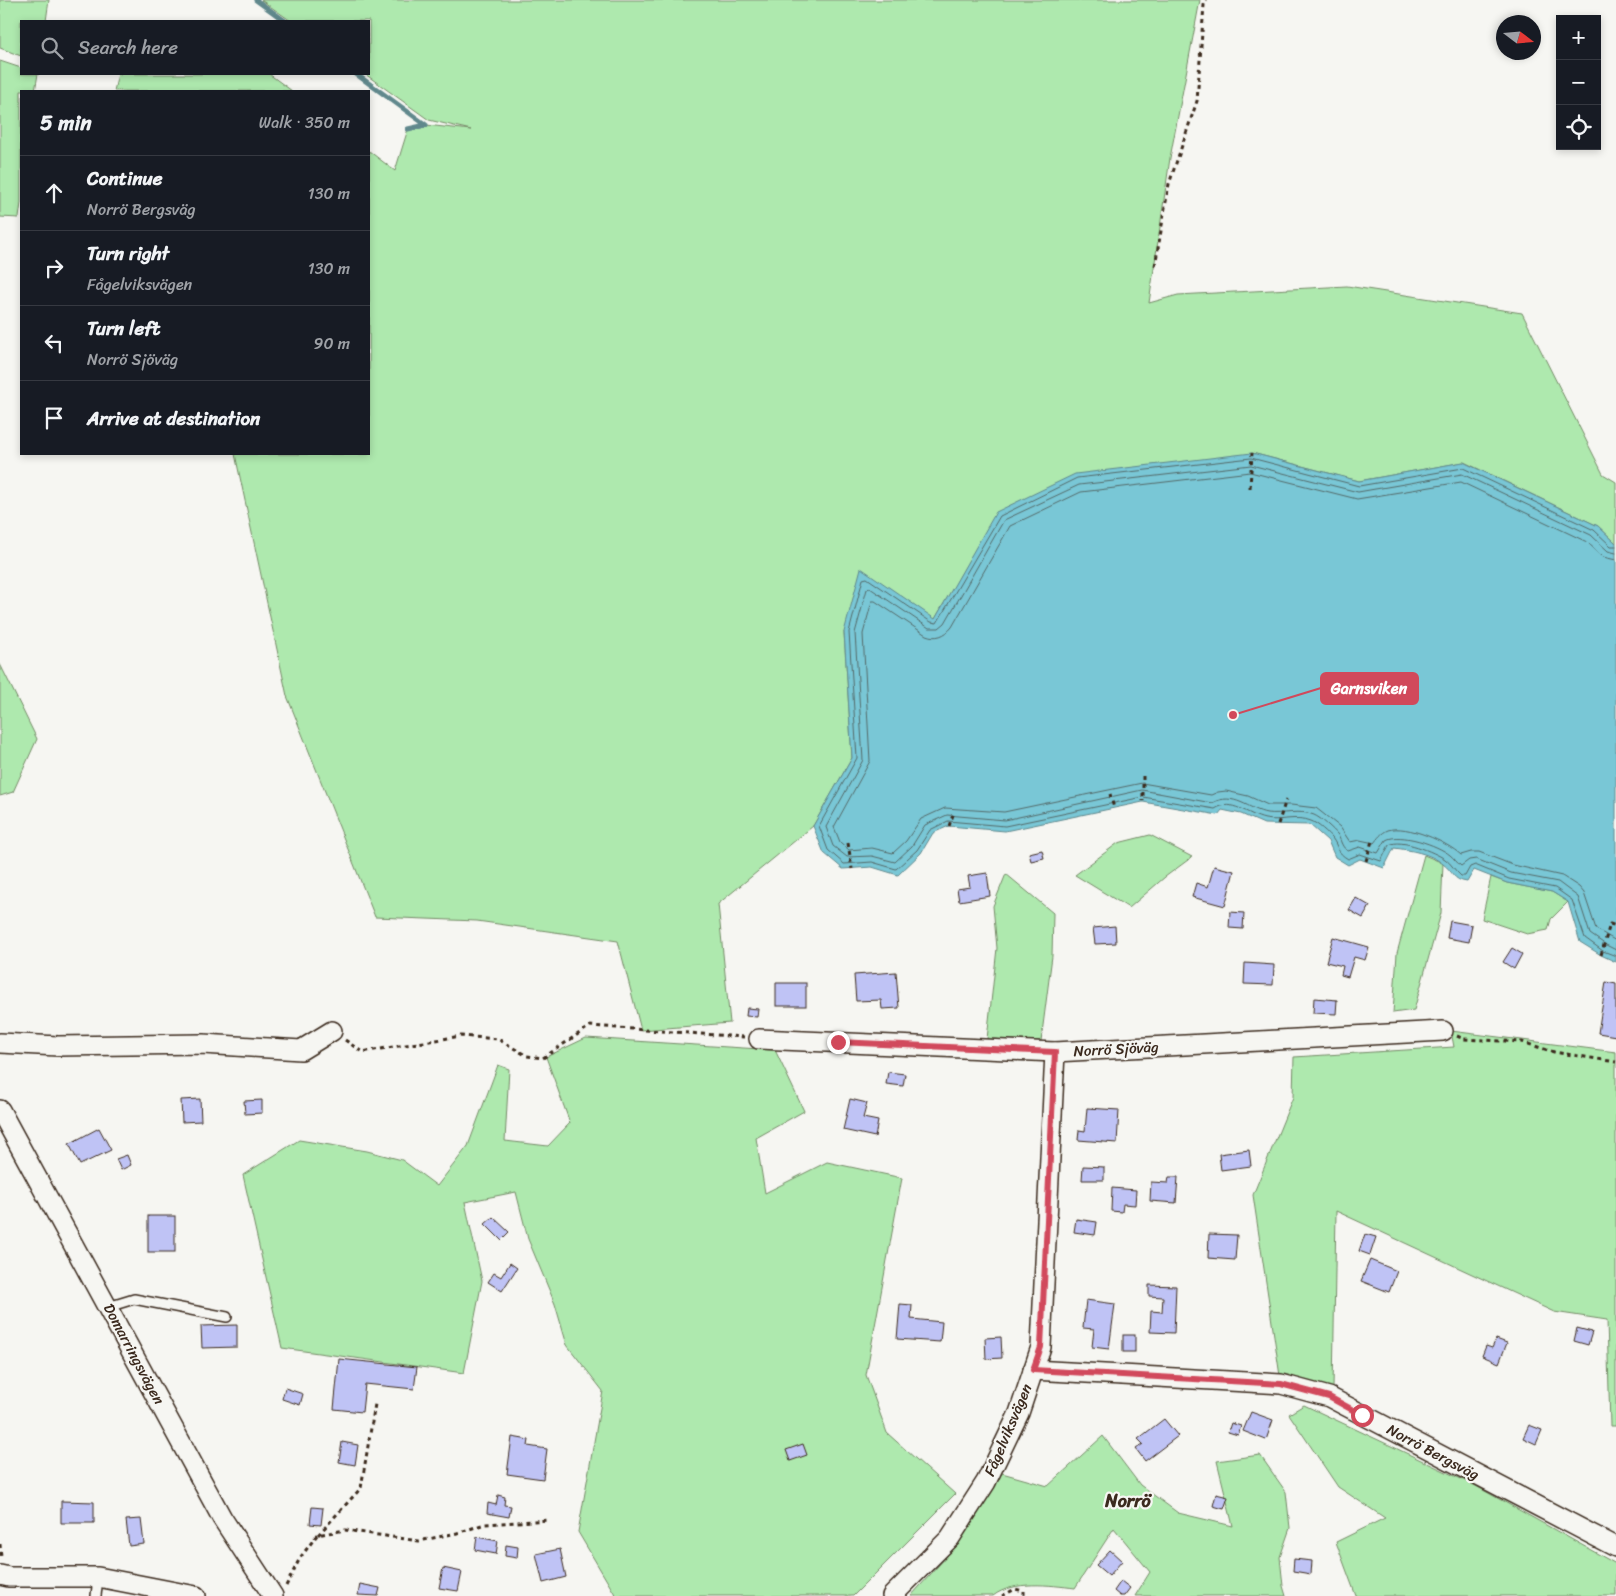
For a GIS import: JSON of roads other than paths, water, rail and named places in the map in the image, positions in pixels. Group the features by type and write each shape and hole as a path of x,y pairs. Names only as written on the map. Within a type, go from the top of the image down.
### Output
{"street":[{"path":"0,1043 58,1046 203,1044 301,1050 332,1031"},
{"name":"Norrö Sjöväg","path":"759,1039 1055,1052 1443,1032"},
{"name":"Fågelviksvägen","path":"892,1596 950,1538 986,1482 1018,1414 1041,1347 1055,1052"},
{"name":"Domarringsvägen","path":"0,1110 222,1518 279,1592"},
{"name":"Norrö Bergsväg","path":"1033,1370 1281,1384 1329,1397 1616,1547"},
{"path":"0,1575 9,1577 98,1576 196,1596"}],"lane":[{"path":"108,1307 134,1300 227,1317"},
{"path":"96,1596 98,1576"}],"water":[{"path":"1252,453 1359,481 1463,462 1598,526 1616,543 1616,962 1580,942 1568,902 1552,892 1507,883 1474,870 1467,882 1462,881 1456,878 1447,867 1432,857 1394,848 1384,868 1360,859 1348,865 1335,857 1328,841 1310,825 1264,824 1241,814 1222,810 1218,815 1143,802 1005,831 949,826 933,833 921,853 898,875 872,867 843,869 824,853 813,826 852,758 844,632 861,568 935,619 996,512 1075,474"}],"waterway":[{"path":"256,0 284,20"},
{"path":"357,75 426,125 408,129"}],"place":[{"name":"Garnsviken","path":"1233,715"}],"district":[{"name":"Norrö","path":"1128,1501"}]}
